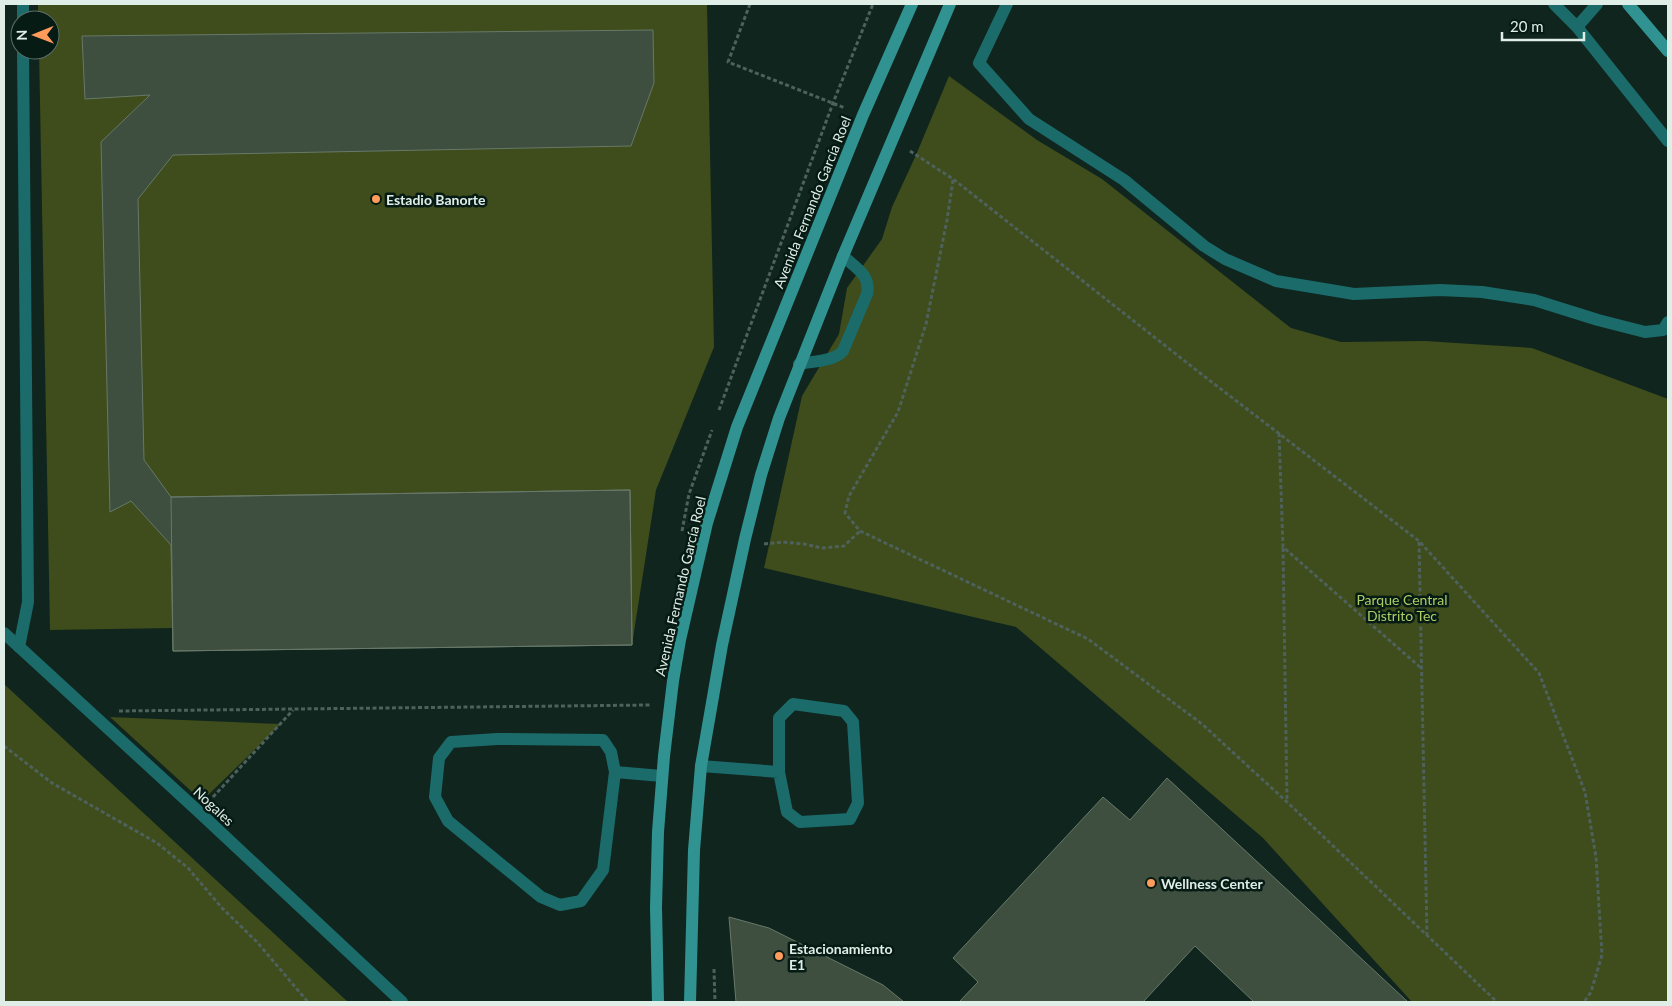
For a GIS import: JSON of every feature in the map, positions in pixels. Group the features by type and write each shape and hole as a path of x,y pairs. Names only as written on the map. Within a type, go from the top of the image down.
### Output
{"street":[{"name":"Avenida Fernando García Roel","path":"658,1002 656,908 662,776 680,640 707,523 737,426 863,115 912,4"},
{"path":"690,1002 694,850 701,766 709,712 745,540 761,475 779,418 843,256 950,4"},
{"path":"1007,4 979,63 1029,119 1124,180 1204,246 1225,259 1276,282 1354,294 1440,290 1482,292 1534,300 1645,332 1663,330 1668,322"},
{"path":"1554,4 1577,27 1668,141"},
{"path":"1577,27 1597,4"},
{"path":"1628,4 1668,51"},
{"path":"19,647 28,602 23,60"},
{"path":"800,364 827,360 843,351 867,294 866,278 843,256"},
{"name":"Nogales","path":"4,633 402,1002"},
{"path":"792,704 844,711 853,722 858,802 850,819 800,822 787,812 780,772 779,718 792,704"},
{"path":"497,739 604,740 611,752 615,772 604,870 581,901 560,905 541,896 448,820 436,797 439,758 451,742 497,739"},
{"path":"701,766 780,772"},
{"path":"615,772 662,776"}],"path":[{"path":"750,4 728,62 863,115"},
{"path":"833,103 873,4"},
{"path":"896,128 905,148 953,179 1419,541 1539,673 1585,792 1596,857 1602,955 1591,992 1584,1002"},
{"path":"953,179 947,220 926,324 898,412 849,496 845,513 860,531 1088,639 1202,724 1287,802 1497,1002"},
{"path":"1279,433 1283,547 1287,802"},
{"path":"755,546 783,542 822,548 844,546 860,531"},
{"path":"1419,541 1427,936"},
{"path":"1283,547 1422,668"},
{"path":"89,712 670,705"},
{"path":"199,812 294,709"},
{"path":"4,746 52,783 157,843 188,868 222,908 257,942 308,1002"},
{"path":"713,964 715,1002"}],"green space":[{"name":"Estadio Banorte","path":"38,4 707,4 714,347 656,490 632,645 173,651 173,628 50,630 39,60 60,60 60,10 38,10"},
{"name":"Parque Central Distrito Tec","path":"949,76 1037,140 1102,179 1291,328 1341,342 1425,341 1532,348 1668,399 1668,1002 1412,1002 1263,838 1016,627 764,568 802,396 839,334 847,288 882,239 892,207"},
{"path":"4,684 348,1002 4,1002"},
{"path":"110,717 281,724 202,801"}],"building":[{"path":"653,30 654,83 631,146 173,155 138,199 144,460 171,497 630,490 632,645 173,651 171,545 131,501 110,512 101,142 150,95 85,99 82,36"},
{"path":"630,490 632,645 173,651 171,497"},
{"name":"Wellness Center","path":"1167,778 1408,1002 1254,1002 1195,946 1143,1002 959,1002 978,982 953,958 1103,797 1130,820"},
{"name":"Estacionamiento E1","path":"729,917 769,928 883,985 904,1002 736,1002"}],"place":[{"name":"Estadio Banorte","path":"376,199"},
{"name":"Wellness Center","path":"1151,883"},
{"name":"Estacionamiento E1","path":"779,956"}]}
